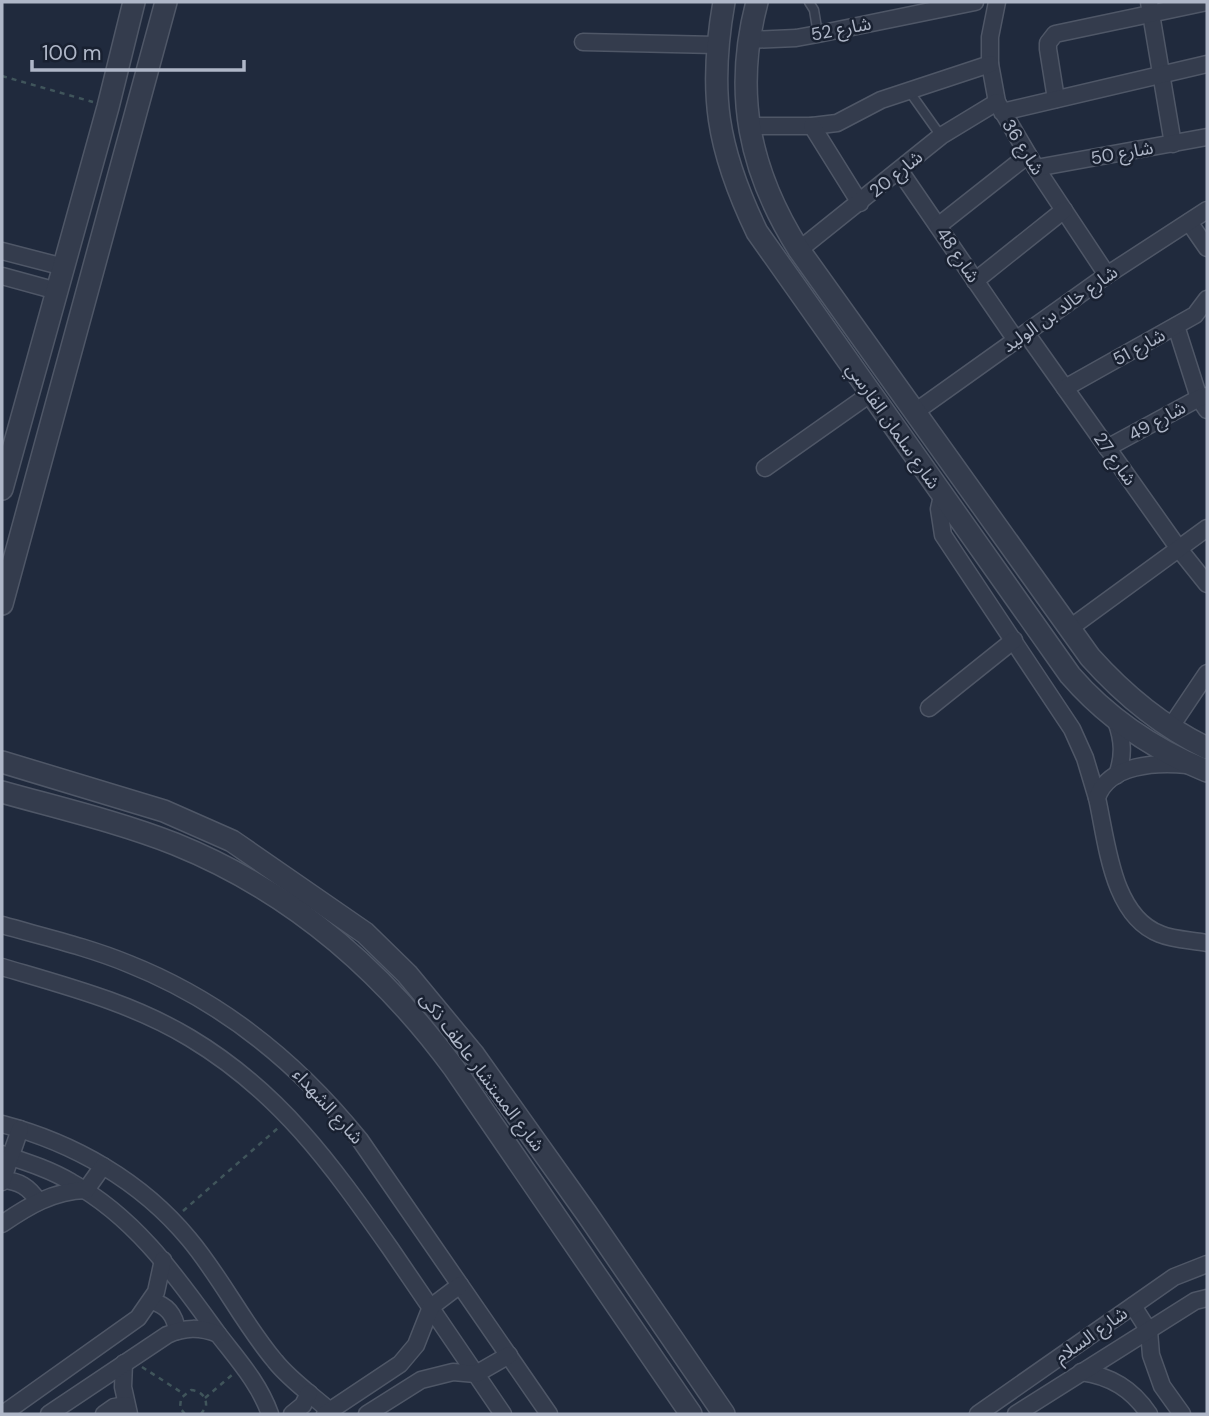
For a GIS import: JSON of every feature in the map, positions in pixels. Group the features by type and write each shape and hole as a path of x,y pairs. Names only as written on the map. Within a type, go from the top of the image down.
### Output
{"street":[{"path":"124,2 128,25"},
{"path":"2,489 108,107 134,2"},
{"path":"2,604 166,2"},
{"name":"شارع سلمان الفارسي","path":"724,2 716,45 718,118 727,158 757,233 1070,675 1091,700 1116,721 1138,736 1201,768"},
{"name":"شارع سلمان الفارسي","path":"757,2 748,40 746,97 749,125 756,159 781,223 1090,657 1114,684 1141,708 1207,748"},
{"name":"شارع 52","path":"748,40 774,40 818,34 975,2"},
{"name":"شارع 36","path":"997,2 990,37 990,64 999,107 1107,275"},
{"path":"1056,99 1048,49 1055,34 1150,8 1207,2"},
{"path":"1150,8 1173,144"},
{"path":"583,42 716,45"},
{"path":"749,125 813,126 837,122 873,103 990,64"},
{"name":"شارع 20","path":"799,250 941,136 999,107 1056,99 1207,64"},
{"path":"813,126 859,203"},
{"name":"شارع 50","path":"1032,162 1173,144 1207,137"},
{"path":"938,226 1032,162"},
{"name":"شارع 48","path":"900,171 975,281 1021,336"},
{"path":"975,281 1064,210"},
{"name":"شارع خالد بن الوليد","path":"915,412 1107,275 1207,210"},
{"path":"1189,222 1207,248"},
{"path":"2,251 64,267"},
{"path":"2,276 57,291"},
{"name":"شارع 51","path":"1065,388 1195,315 1207,299"},
{"path":"1176,326 1205,401"},
{"name":"شارع 27","path":"1021,336 1065,388 1179,549 1207,584"},
{"path":"765,468 870,394"},
{"name":"شارع 49","path":"1107,448 1205,401"},
{"path":"942,496 939,509 943,535 1072,729 1085,758 1119,892 1128,910 1142,925 1160,934 1207,943"},
{"path":"1070,628 1207,528"},
{"path":"929,708 1014,640"},
{"path":"1170,728 1207,673"},
{"path":"1116,721 1123,753 1117,775"},
{"name":"شارع المستشار عاطف ذكى","path":"2,762 164,811 232,841 365,933 407,974 474,1055 724,1414"},
{"path":"1097,799 1100,788 1108,780 1143,766 1169,764 1201,768"},
{"path":"23,798 31,770"},
{"name":"شارع المستشار عاطف ذكى","path":"2,792 146,833 206,858 292,907 360,962 414,1017 448,1060 691,1414"},
{"name":"شارع الشهداء","path":"2,925 90,950 153,974 201,999 267,1044 326,1099 360,1140 550,1414"},
{"name":"شارع الشهداء","path":"2,967 102,997 161,1022 242,1074 290,1118 331,1164 503,1414"},
{"path":"2,1124 65,1146 133,1185 191,1240 274,1361 328,1413 400,1364 422,1334 430,1307 460,1285"},
{"path":"20,1129 6,1155 2,1181 12,1180 27,1187 38,1201"},
{"path":"6,1155 56,1174 86,1190 130,1224 163,1260 259,1387 270,1414"},
{"path":"2,1224 38,1201 60,1193 86,1190 103,1166"},
{"path":"3,1414 138,1318 152,1301 160,1282 163,1260"},
{"name":"شارع السلام","path":"978,1414 1174,1277 1207,1264"},
{"name":"شارع السلام","path":"1016,1414 1195,1301 1207,1298"},
{"path":"152,1301 169,1310 177,1331"},
{"path":"1133,1306 1149,1331 1151,1355 1158,1376 1182,1414"},
{"path":"50,1414 158,1340 177,1331 198,1328 218,1334"},
{"path":"367,1414 421,1380 453,1372 475,1374 509,1355"},
{"path":"104,1414 114,1407 128,1410 123,1387 127,1361"},
{"path":"668,1380 691,1366"},
{"path":"1081,1372 1110,1379 1131,1393 1149,1414"},
{"path":"1131,1393 1158,1376"},
{"path":"292,1414 303,1405 309,1393"}],"lane":[{"path":"808,2 814,9 818,34"},
{"path":"909,91 941,136"}],"path":[{"path":"2,76 108,107"},
{"path":"172,1220 290,1118"},
{"path":"127,1361 184,1394 195,1391 205,1398 206,1408 201,1414"},
{"path":"205,1398 243,1366"},
{"path":"184,1394 179,1403 184,1414"}]}
